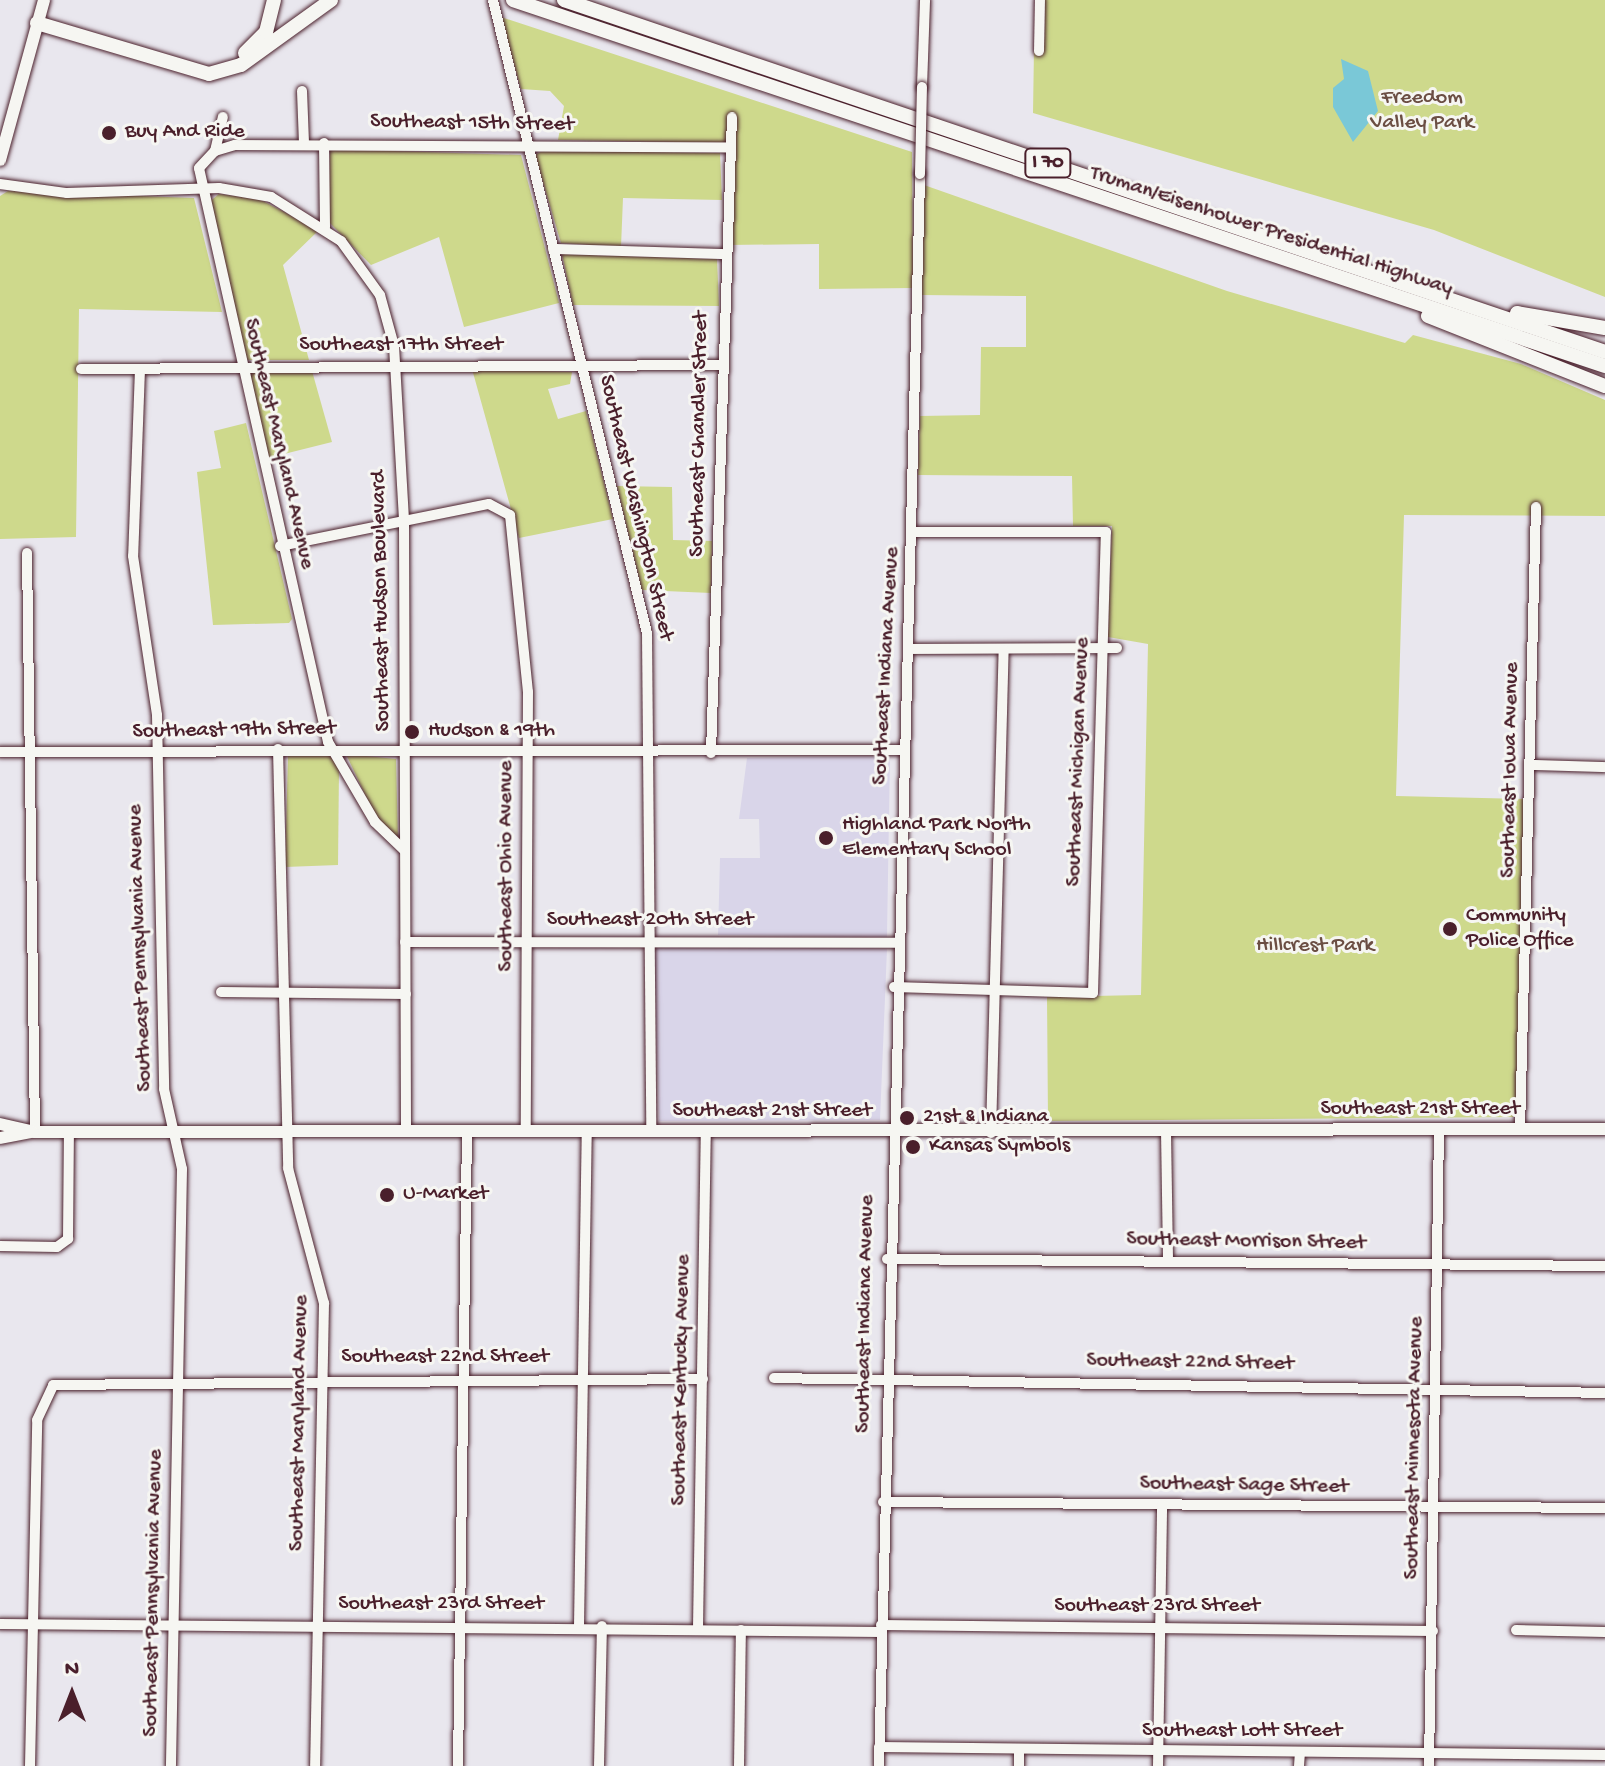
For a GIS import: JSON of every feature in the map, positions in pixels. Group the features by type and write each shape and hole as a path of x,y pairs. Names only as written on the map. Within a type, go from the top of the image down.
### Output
{"highway":[{"path":"37,23 210,66 259,42 274,0"},
{"path":"37,23 209,74 241,65 331,0"},
{"name":"Truman/Eisenhower Presidential Highway","path":"513,0 1290,263 1605,366"},
{"name":"Truman/Eisenhower Presidential Highway","path":"570,1 1605,352"},
{"path":"1290,263 1605,386"},
{"path":"1489,313 1605,328"}],"main road":[{"path":"0,160 44,0"},
{"name":"Southeast 21st Street","path":"0,1124 35,1132"},
{"name":"Southeast 21st Street","path":"0,1138 35,1132 991,1133 1605,1129"}],"street":[{"name":"Southeast Washington Street","path":"493,0 647,633 651,1132"},
{"name":"Southeast Indiana Avenue","path":"879,1766 890,1133 901,750 914,532 925,0"},
{"path":"1039,51 1040,0"},
{"path":"302,91 304,144"},
{"path":"0,184 94,194 199,189 199,168 215,151 223,117"},
{"name":"Southeast Chandler Street","path":"711,753 724,254 732,117"},
{"name":"Southeast 15th Street","path":"215,151 324,143 730,148"},
{"path":"324,143 325,227"},
{"name":"Southeast Hudson Boulevard","path":"199,189 271,197 325,227 372,279 391,328 404,521 406,1132"},
{"name":"Southeast Maryland Avenue","path":"199,189 280,546 334,750 375,822 405,851"},
{"path":"553,249 724,254"},
{"name":"Southeast 17th Street","path":"81,369 721,365"},
{"name":"Southeast Pennsylvania Avenue","path":"140,369 134,565 154,685 158,972 172,1132 182,1169 171,1766"},
{"name":"Southeast Ohio Avenue","path":"404,521 504,507 523,615 527,751 526,1132"},
{"name":"Southeast Iowa Avenue","path":"1520,1130 1532,765 1536,507"},
{"path":"280,546 404,521"},
{"name":"Southeast Michigan Avenue","path":"914,532 1106,532 1093,993 994,990"},
{"path":"27,553 34,752 35,1132"},
{"path":"909,649 1117,648"},
{"path":"991,1133 1004,650"},
{"name":"Southeast Maryland Avenue","path":"278,749 286,1131 293,1195 321,1274 315,1766"},
{"name":"Southeast 19th Street","path":"0,752 278,749 711,753 901,750"},
{"path":"1532,765 1605,767"},
{"name":"Southeast 20th Street","path":"405,942 649,940 895,943"},
{"path":"894,987 994,990"},
{"path":"221,992 406,994"},
{"name":"Southeast Minnesota Avenue","path":"1429,1766 1439,1130"},
{"path":"1166,1131 1168,1261"},
{"path":"0,1246 57,1247 68,1239 69,1132"},
{"path":"458,1766 467,1132"},
{"path":"579,1626 587,1132"},
{"name":"Southeast Kentucky Avenue","path":"698,1628 706,1132"},
{"name":"Southeast Morrison Street","path":"887,1259 1605,1266"},
{"name":"Southeast 22nd Street","path":"774,1378 1435,1387 1605,1393"},
{"name":"Southeast 22nd Street","path":"33,1624 37,1409 46,1390 65,1380 703,1379"},
{"name":"Southeast Sage Street","path":"883,1502 1605,1508"},
{"path":"1158,1766 1162,1505"},
{"name":"Southeast 23rd Street","path":"0,1624 1433,1631"},
{"path":"30,1766 33,1624"},
{"path":"599,1766 602,1626"},
{"path":"739,1766 741,1630"},
{"path":"1516,1630 1605,1632"},
{"name":"Southeast Lott Street","path":"879,1747 1019,1751 1605,1755"},
{"path":"1019,1751 1019,1766"},
{"path":"1299,1766 1300,1752"}],"shaded area":[{"name":"Highland Park North Elementary School","path":"890,756 887,937 718,935 720,858 760,858 759,819 739,819 747,758"},
{"path":"664,943 887,949 880,1120 659,1121 654,951"}],"green space":[{"name":"Freedom Valley Park","path":"1045,0 1605,0 1605,297 1434,230 1033,113 1034,48 1044,46"},
{"path":"501,17 912,152 913,288 819,289 819,244 728,245 735,143 558,140 564,106 550,91 521,89"},
{"path":"330,149 521,155 559,303 464,327 439,237 371,265 328,221"},
{"path":"544,150 720,153 722,200 623,198 621,247 561,243 535,155"},
{"name":"Hillcrest Park","path":"924,185 1227,291 1405,343 1413,335 1521,364 1605,400 1605,516 1404,515 1396,796 1525,799 1517,1117 1048,1121 1047,997 1141,995 1148,644 1108,637 1112,526 1073,526 1072,476 918,475 920,416 980,415 981,347 1026,347 1026,296 921,295"},
{"path":"8,191 194,198 222,312 79,309 76,537 0,539 0,196"},
{"path":"219,194 259,199 319,230 283,265 309,360 243,360 208,203"},
{"path":"562,254 717,259 719,306 573,305"},
{"path":"472,369 572,372 570,384 548,389 558,419 586,411 613,519 519,538"},
{"path":"312,371 332,442 264,459 248,373"},
{"path":"246,423 292,619 289,623 213,625 197,472 221,468 214,431"},
{"path":"617,486 672,487 673,540 712,541 711,593 642,590"},
{"path":"346,754 396,759 398,839 375,816"},
{"path":"288,756 332,756 339,768 338,865 285,867"}],"water":[{"path":"1341,59 1368,71 1378,111 1353,142 1333,107 1333,88 1344,79"}],"place":[{"name":"Buy And Ride","path":"109,133"},
{"name":"Hudson & 19th","path":"412,732"},
{"name":"Highland Park North Elementary School","path":"826,838"},
{"name":"Community Police Office","path":"1450,929"},
{"name":"21st & Indiana","path":"907,1118"},
{"name":"Kansas Symbols","path":"913,1147"},
{"name":"U-Market","path":"387,1195"}]}
